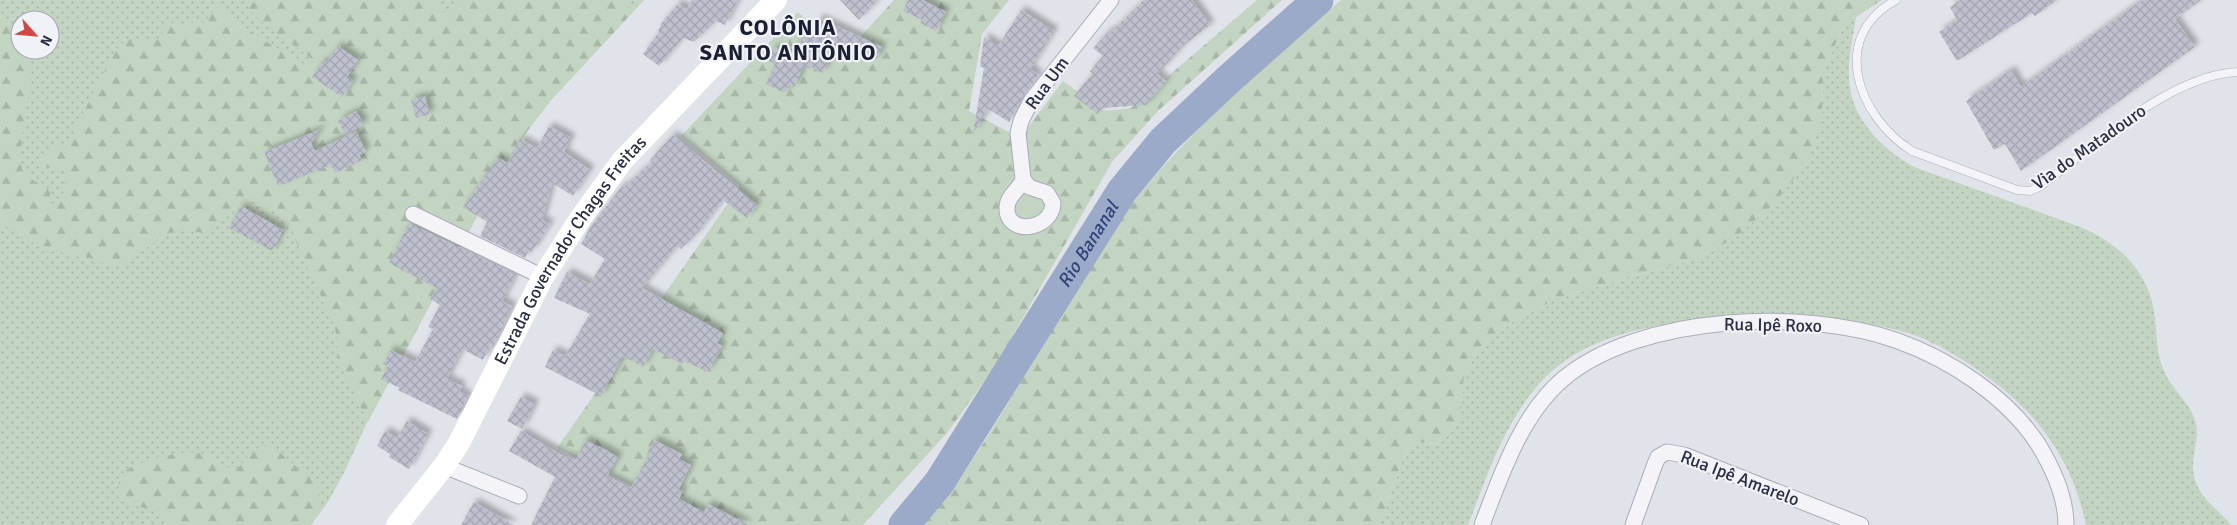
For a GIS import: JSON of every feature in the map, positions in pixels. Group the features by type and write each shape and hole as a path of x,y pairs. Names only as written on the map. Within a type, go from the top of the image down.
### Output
{"main road":[{"name":"Estrada Governador Chagas Freitas","path":"397,525 444,466 467,428 543,276 580,219 622,161 776,0"}],"street":[{"name":"Rua Um","path":"1022,178 1018,133 1026,108 1050,75 1111,0"},
{"path":"413,214 543,276"},
{"name":"Rua Ipê Roxo","path":"1482,525 1509,458 1525,425 1550,392 1579,367 1620,347 1652,336 1702,325 1774,322 1824,324 1897,341 1935,357 1969,378 2004,404 2029,430 2046,458 2058,486 2066,525"},
{"name":"Rua Ipê Amarelo","path":"1633,525 1655,464 1658,458 1667,452 1684,455 1861,525"},
{"path":"444,466 519,496"}],"lane":[{"name":"Via do Matadouro","path":"1896,0 1882,7 1867,23 1859,40 1856,59 1858,79 1869,106 1885,130 1897,142 1912,151 2007,188 2030,190 2041,186 2154,103 2184,86 2213,75 2237,72"}],"green space":[{"path":"0,0 644,0 552,99 528,130 495,183 375,405 344,473 328,502 311,525 0,525"},
{"path":"244,0 433,0 439,5 445,15 453,6 464,5 459,0 623,0 629,9 634,11 552,99 528,130 495,183 368,422 337,358 338,340 333,323 294,237 291,225 287,219 279,214 261,205 247,201 206,233 178,230 164,235 122,266 109,265 84,256 48,251 0,224 0,20 10,25 10,60 27,60 28,62 29,87 22,137 22,169 28,177 50,191 50,204 62,202 66,174 62,169 50,168 42,164 42,157 47,150 67,142 71,138 114,54 119,46 128,38 148,41 156,40 167,21 177,24 206,23 217,4 249,31 298,59 305,67 314,61 266,26 249,9"},
{"path":"894,0 1009,0 982,34 969,111 1020,138 1063,81 1104,111 1131,108 1257,0 1282,0 1158,111 1112,162 996,365 947,433 863,525 711,525 557,448 740,186 681,136 798,12 845,54"},
{"path":"1341,0 1882,0 1856,17 1842,30 1823,73 1822,120 1808,160 1774,204 1733,239 1698,258 1558,298 1517,319 1492,336 1477,351 1464,376 1461,407 1457,424 1440,444 1415,442 1406,451 1379,525 923,525 969,465 1083,276 1124,215 1147,185 1226,102"},
{"path":"1856,17 1849,62 1851,93 1855,106 1870,131 1890,151 1914,167 2083,228 2110,243 2132,263 2147,287 2152,302 2160,360 2165,374 2194,417 2197,435 2193,466 2197,484 2206,499 2231,525 2086,525 2072,478 2049,438 2019,404 2002,388 1974,367 1932,343 1890,328 1837,319 1752,316 1701,319 1665,324 1628,332 1577,353 1544,379 1529,396 1516,416 1494,459 1468,525 1379,525 1406,451 1415,442 1440,444 1457,424 1461,407 1464,376 1477,351 1492,336 1517,319 1558,298 1698,258 1733,239 1822,120 1823,73 1842,30"},
{"path":"1022,192 1037,195 1045,202 1046,206 1037,216 1029,219 1016,217 1012,208"},
{"path":"263,445 275,449 297,467 312,475 318,482 321,511 311,525 173,525 162,514 132,504 119,493 119,482 124,472 150,460 174,454 195,453 207,456 226,467 237,469 253,451"}],"building":[{"path":"692,0 738,0 725,25 716,21 694,42 683,38 659,66 643,54 659,32 660,25 678,4 687,9"},
{"path":"840,0 878,0 859,20"},
{"path":"908,0 923,0 946,12 936,31 920,23 922,20 903,11"},
{"path":"1144,0 1192,0 1210,25 1183,46 1157,74 1166,81 1146,105 1103,108 1097,114 1074,96 1092,74 1090,71 1103,56 1093,48"},
{"path":"1961,0 2057,0 2035,16 2032,13 1957,61 1939,32 1957,20 1950,7"},
{"path":"2142,0 2201,0 2175,19 2195,47 2021,171 2005,144 1994,150 1966,101 2011,70 2021,87"},
{"path":"1021,10 1054,31 1030,69 1039,75 1024,95 1009,122 988,109 973,134 984,68 980,66 984,37 998,46"},
{"path":"819,18 882,47 876,60 839,45 822,73 804,65 794,87 789,85 785,93 766,84 775,64 768,60 774,47 788,54 814,29"},
{"path":"338,46 358,60 347,77 353,81 342,97 312,77 323,61 326,63"},
{"path":"425,96 430,114 416,118 411,100"},
{"path":"356,111 364,124 345,135 338,121"},
{"path":"549,126 571,138 564,152 590,170 573,196 552,183 542,220 550,224 532,252 529,250 525,258 480,236 487,222 463,207 498,157 507,163 520,139 537,148"},
{"path":"321,129 311,143 315,151 356,131 366,152 359,155 362,160 335,173 331,165 278,186 264,152"},
{"path":"673,135 757,205 747,218 723,200 698,232 681,249 677,246 642,288 723,333 717,343 722,346 708,372 684,361 682,364 653,349 643,367 623,356 601,396 545,367 553,350 565,356 590,314 554,298 567,272 590,284 605,259 581,244 591,226 622,186 624,187 652,162 650,160"},
{"path":"241,206 283,230 272,251 229,228"},
{"path":"409,223 516,274 502,301 512,306 493,348 490,346 483,360 462,349 447,379 462,386 459,391 468,396 457,419 398,390 400,388 381,379 388,366 383,364 391,350 415,362 433,329 428,327 440,305 430,299 436,288 389,263"},
{"path":"521,397 535,404 522,429 507,421"},
{"path":"407,421 428,434 409,469 389,457 390,454 377,446 385,431 397,438"},
{"path":"521,431 565,457 576,460 585,440 604,449 618,457 607,476 631,488 649,455 647,454 654,440 682,454 679,459 691,465 679,489 683,491 679,499 704,512 708,504 749,525 531,525 555,477 509,451"},
{"path":"474,502 514,525 461,525"}],"waterway":[{"name":"Rio Bananal","path":"904,525 939,483 1122,191 1163,141 1318,0"}],"district":[{"name":"COLÔNIA SANTO ANTÔNIO","path":"788,40"}]}
